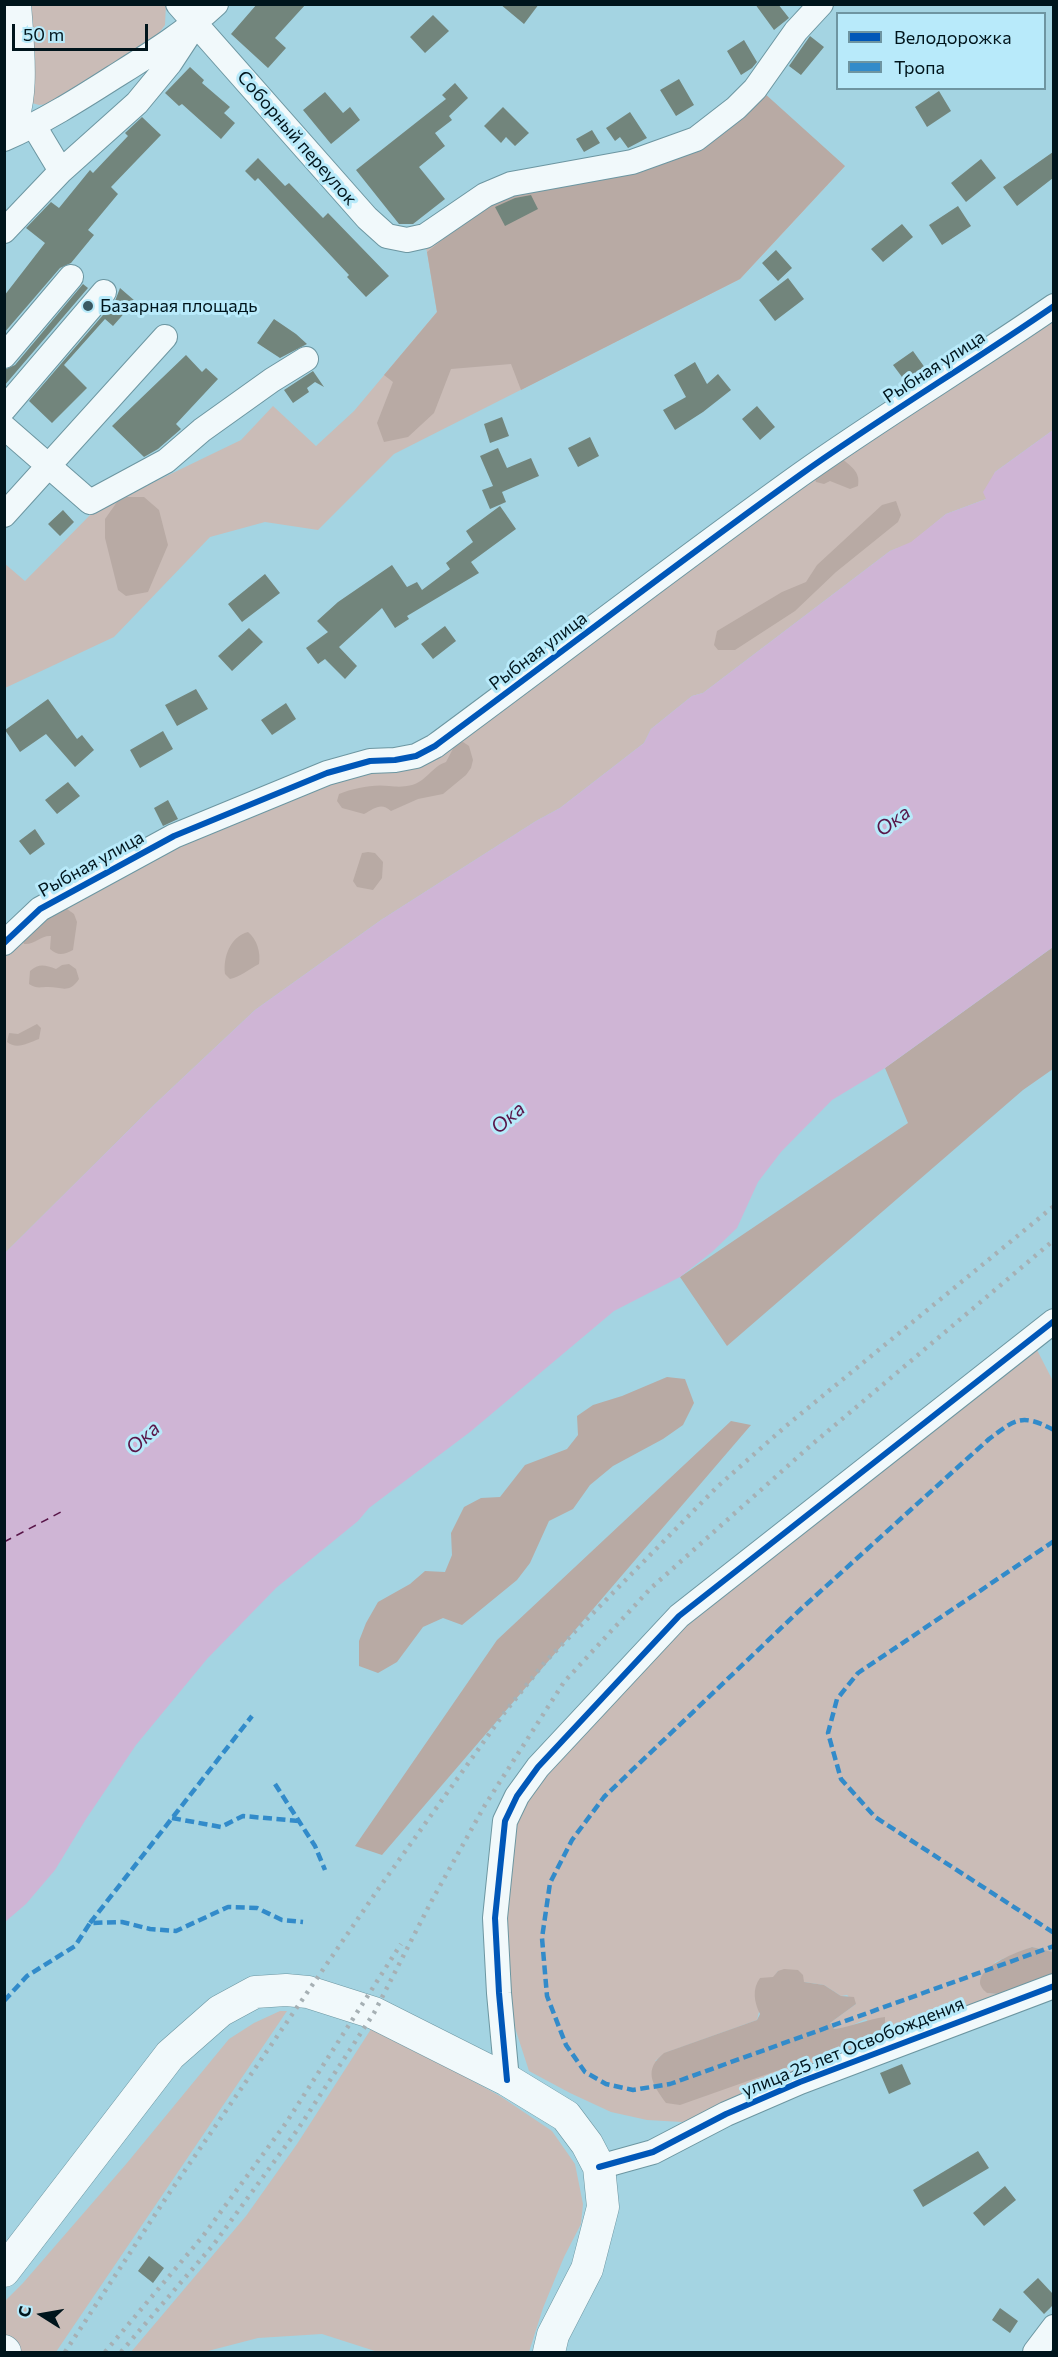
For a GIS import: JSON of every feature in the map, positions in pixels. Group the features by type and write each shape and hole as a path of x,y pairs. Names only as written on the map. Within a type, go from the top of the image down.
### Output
{"main road":[{"path":"4,134 15,112 11,67 15,4"},
{"path":"4,2271 170,2055 220,2011 255,1992 286,1990 308,1992 374,2013 507,2080 566,2116 587,2145 599,2167 603,2207 587,2269 553,2335 549,2352"}],"street":[{"name":"Соборный переулок","path":"178,4 367,218 387,236 407,240 425,236 485,195 511,184 632,162 696,140 736,108 755,89 796,31 820,4"},
{"path":"4,231 61,171 137,103 170,63 196,24 216,4"},
{"path":"4,139 34,126 196,24"},
{"path":"34,126 61,171"},
{"path":"4,357 71,277"},
{"path":"4,410 104,292"},
{"name":"Рыбная улица","path":"4,943 40,909 174,836 327,772 370,761 416,756 435,746 765,500 907,402 1053,306"},
{"path":"4,515 165,337"},
{"path":"4,427 90,502 166,461 202,430 306,358"},
{"path":"507,2080 498,1993 496,1907 505,1821 517,1796 538,1767 679,1616 1053,1321"},
{"name":"улица 25 лет Освобождения","path":"599,2167 653,2152 726,2115 800,2082 1053,1986"},
{"path":"1035,2352 1053,2327"}],"shaded area":[{"path":"166,4 165,25 156,37 49,104 32,103 28,5"},
{"path":"763,92 845,166 740,279 521,390 511,364 451,369 434,413 408,437 384,442 377,423 393,382 384,375 437,312 427,252 493,199 632,168"},
{"path":"845,166 740,279 394,454 318,530 265,522 210,537 114,637 5,688 4,563 25,581 94,511 241,440 273,406 316,446 354,411 437,312 427,252 421,231"},
{"path":"1053,300 1053,430 995,472 986,499 946,514 911,543 890,551 703,693 692,696 651,729 644,743 560,808 381,920 255,1010 156,1103 5,1253 4,935 171,830 414,751"},
{"path":"840,457 858,476 858,486 850,489 830,481 824,484 816,482 814,476"},
{"path":"127,497 144,497 159,510 168,545 148,592 126,596 118,590 105,538 105,519 117,502"},
{"path":"896,501 901,515 898,522 836,572 795,611 735,650 718,650 714,645 717,631 782,592 806,582 817,565 882,505"},
{"path":"463,742 469,746 473,760 471,768 443,794 418,799 391,811 381,806 364,814 342,808 337,801 339,794 357,788 403,786 417,783 446,762 456,743"},
{"path":"362,853 375,853 383,862 382,878 373,890 357,887 353,881"},
{"path":"67,909 74,914 77,922 73,950 61,954 56,953 50,949 51,936 24,944 21,935 33,917"},
{"path":"248,932 258,947 259,964 230,979 225,974 225,961 229,948 237,938"},
{"path":"1053,947 1053,1069 1023,1090 727,1346 680,1277 908,1123 885,1068"},
{"path":"69,964 76,969 79,979 72,987 65,989 34,987 29,984 30,971 36,967 45,966 56,969"},
{"path":"37,1024 41,1028 39,1039 19,1046 7,1042 9,1033 18,1034"},
{"path":"1036,1348 1054,1383 1053,1952 1032,1947 995,1962 987,1993 998,1994 796,2072 716,2111 682,2122 647,2120 611,2112 529,2071 505,1997 503,1923 513,1825 542,1773 687,1625","holes":["778,1971 804,1982 824,1985 841,1996 847,1995 856,2004 830,2023 834,2029 848,2027 866,2019 878,2035 655,2061 665,2053 757,2020 767,1979 774,1977"]},
{"path":"667,1377 685,1379 694,1403 683,1425 663,1439 613,1466 590,1485 573,1509 549,1521 530,1563 517,1580 462,1625 443,1618 423,1627 397,1662 378,1673 359,1666 359,1641 378,1602 410,1584 425,1571 445,1572 452,1555 451,1533 464,1507 481,1498 500,1497 525,1465 567,1449 578,1435 577,1416 593,1405 622,1396"},
{"path":"731,1421 751,1425 382,1855 355,1846 497,1640"},
{"path":"1032,1947 1053,1952 1053,1974 998,1994 987,1993 983,1989 981,1979 984,1972 991,1966"},
{"path":"798,1970 803,1975 804,1982 824,1985 841,1996 854,1997 856,2004 830,2023 834,2029 885,2017 885,2024 878,2035 680,2105 666,2103 652,2077 653,2065 657,2059 664,2053 757,2020 760,2014 755,1996 757,1982 760,1978 773,1977 778,1971"},
{"path":"280,2011 287,2011 56,2352 5,2352 5,2301 127,2163 229,2039 254,2023"},
{"path":"373,2026 500,2096 552,2131 575,2164 583,2204 581,2224 564,2257 543,2308 529,2352 378,2352 322,2334 258,2338 204,2352 131,2352 246,2216 297,2144"}],"water":[{"name":"Ока","path":"1053,430 1053,947 885,1068 832,1100 781,1152 758,1182 737,1228 712,1252 680,1277 614,1311 470,1432 369,1508 358,1521 276,1588 207,1659 136,1745 55,1870 26,1904 5,1922 5,1253 156,1103 255,1010 381,920 560,808 644,743 651,729 692,696 703,693 890,551 911,542 946,514 986,499 983,492 995,472"}],"building":[{"path":"257,4 306,4 275,38 286,48 268,68 231,34"},
{"path":"500,4 539,4 524,24"},
{"path":"755,4 778,4 789,18 774,30"},
{"path":"433,15 449,31 425,53 410,37"},
{"path":"810,36 824,47 801,75 789,66"},
{"path":"744,40 757,62 741,75 727,51"},
{"path":"190,67 204,80 202,83 230,107 224,113 235,123 221,139 182,104 179,106 165,93"},
{"path":"679,79 694,105 676,116 660,90"},
{"path":"455,83 468,98 449,116 452,120 435,133 445,146 419,167 445,199 413,224 399,224 356,170 446,99 442,95"},
{"path":"939,91 951,111 927,127 915,107"},
{"path":"325,92 343,113 350,107 360,120 331,144 303,110"},
{"path":"503,107 529,133 515,146 506,137 501,143 484,126"},
{"path":"630,112 647,138 628,148 620,137 615,141 606,128"},
{"path":"142,117 161,135 111,187 118,194 88,230 94,235 71,263 60,268 4,333 4,296 45,243 26,228 51,202 59,208 90,170 93,173 128,136 125,133"},
{"path":"592,130 600,143 584,152 576,139"},
{"path":"1053,152 1053,178 1017,206 1003,187"},
{"path":"258,158 285,186 289,183 323,218 328,213 389,276 366,297 347,277 349,275 258,178 255,181 245,171"},
{"path":"981,159 996,178 966,202 951,183"},
{"path":"531,195 538,209 505,226 495,207 515,198"},
{"path":"958,206 971,226 942,245 929,225"},
{"path":"902,224 913,237 883,262 871,249"},
{"path":"776,250 792,268 778,281 762,263"},
{"path":"788,278 804,299 775,321 759,300"},
{"path":"83,284 88,288 4,386 4,370 15,365"},
{"path":"120,288 135,301 113,326 105,319 64,365 87,388 52,423 29,401 115,301"},
{"path":"274,319 307,344 280,358 257,343"},
{"path":"913,351 928,372 908,385 893,365"},
{"path":"186,355 202,372 206,368 218,379 176,424 181,429 158,449 144,457 112,426"},
{"path":"695,362 707,384 718,374 731,390 675,430 663,410 686,397 674,375"},
{"path":"313,371 324,387 315,382 307,388 309,392 293,403 284,390"},
{"path":"757,406 775,427 760,440 742,419"},
{"path":"502,417 509,436 490,443 484,424"},
{"path":"590,437 599,456 578,467 568,448"},
{"path":"498,448 507,468 531,458 539,476 502,492 506,502 490,509 482,490 493,486 480,456"},
{"path":"500,506 516,529 471,562 479,573 407,616 409,619 395,628 382,608 339,647 357,666 345,679 325,659 318,664 306,648 328,632 317,621 338,602 392,565 407,587 417,582 422,590 450,569 446,563 473,542 466,531"},
{"path":"63,510 74,522 60,536 48,524"},
{"path":"265,574 280,593 242,622 228,604"},
{"path":"445,626 456,641 433,659 421,644"},
{"path":"249,628 263,642 232,671 218,656"},
{"path":"196,689 208,709 177,726 165,705"},
{"path":"48,699 77,739 82,735 94,750 75,767 46,734 20,752 5,730"},
{"path":"286,703 296,719 272,735 261,720"},
{"path":"163,731 173,749 140,768 130,750"},
{"path":"68,782 80,796 57,814 45,800"},
{"path":"168,800 178,819 163,826 154,808"},
{"path":"35,829 45,844 30,855 19,841"},
{"path":"902,2064 911,2084 889,2094 880,2073"},
{"path":"978,2151 989,2168 923,2207 913,2190"},
{"path":"1005,2186 1016,2200 984,2226 973,2213"},
{"path":"149,2256 164,2268 153,2283 138,2271"},
{"path":"1038,2278 1053,2294 1053,2305 1044,2314 1023,2292"},
{"path":"1000,2308 1018,2321 1010,2333 992,2320"}],"ferry route":[{"path":"4,1542 61,1512"}],"railway":[{"path":"65,2352 166,2198 379,1888 505,1712 545,1662 717,1487 786,1426 1054,1206"},
{"path":"121,2352 214,2244 298,2129 374,2013 431,1902 485,1805 564,1682 651,1588 809,1447 1054,1240"},
{"path":"105,2352 203,2236 286,2123 401,1944"}],"marked path":[{"path":"1054,1430 1026,1420 1013,1423 989,1439 802,1608 604,1797 572,1840 550,1883 542,1938 547,1996 566,2045 585,2072 606,2084 633,2090 670,2084 1054,1946"},
{"path":"1054,1541 858,1673 837,1699 828,1733 841,1779 875,1817 1054,1933"},
{"path":"90,1923 252,1716"},
{"path":"275,1784 315,1846 325,1870"},
{"path":"172,1818 221,1827 243,1816 299,1821"},
{"path":"4,2001 27,1976 75,1946 90,1923 122,1922 150,1929 176,1931 228,1907 257,1908 282,1920 303,1922"}],"cycle path":[{"path":"4,943 40,909 174,836 327,773 370,761 416,756 435,746 800,475 1054,306"},
{"path":"507,2080 495,1918 505,1821 517,1796 538,1767 679,1616 1054,1321"},
{"path":"599,2167 653,2152 726,2114 800,2082 1054,1986"}],"place":[{"name":"Базарная площадь","path":"88,306"}]}
